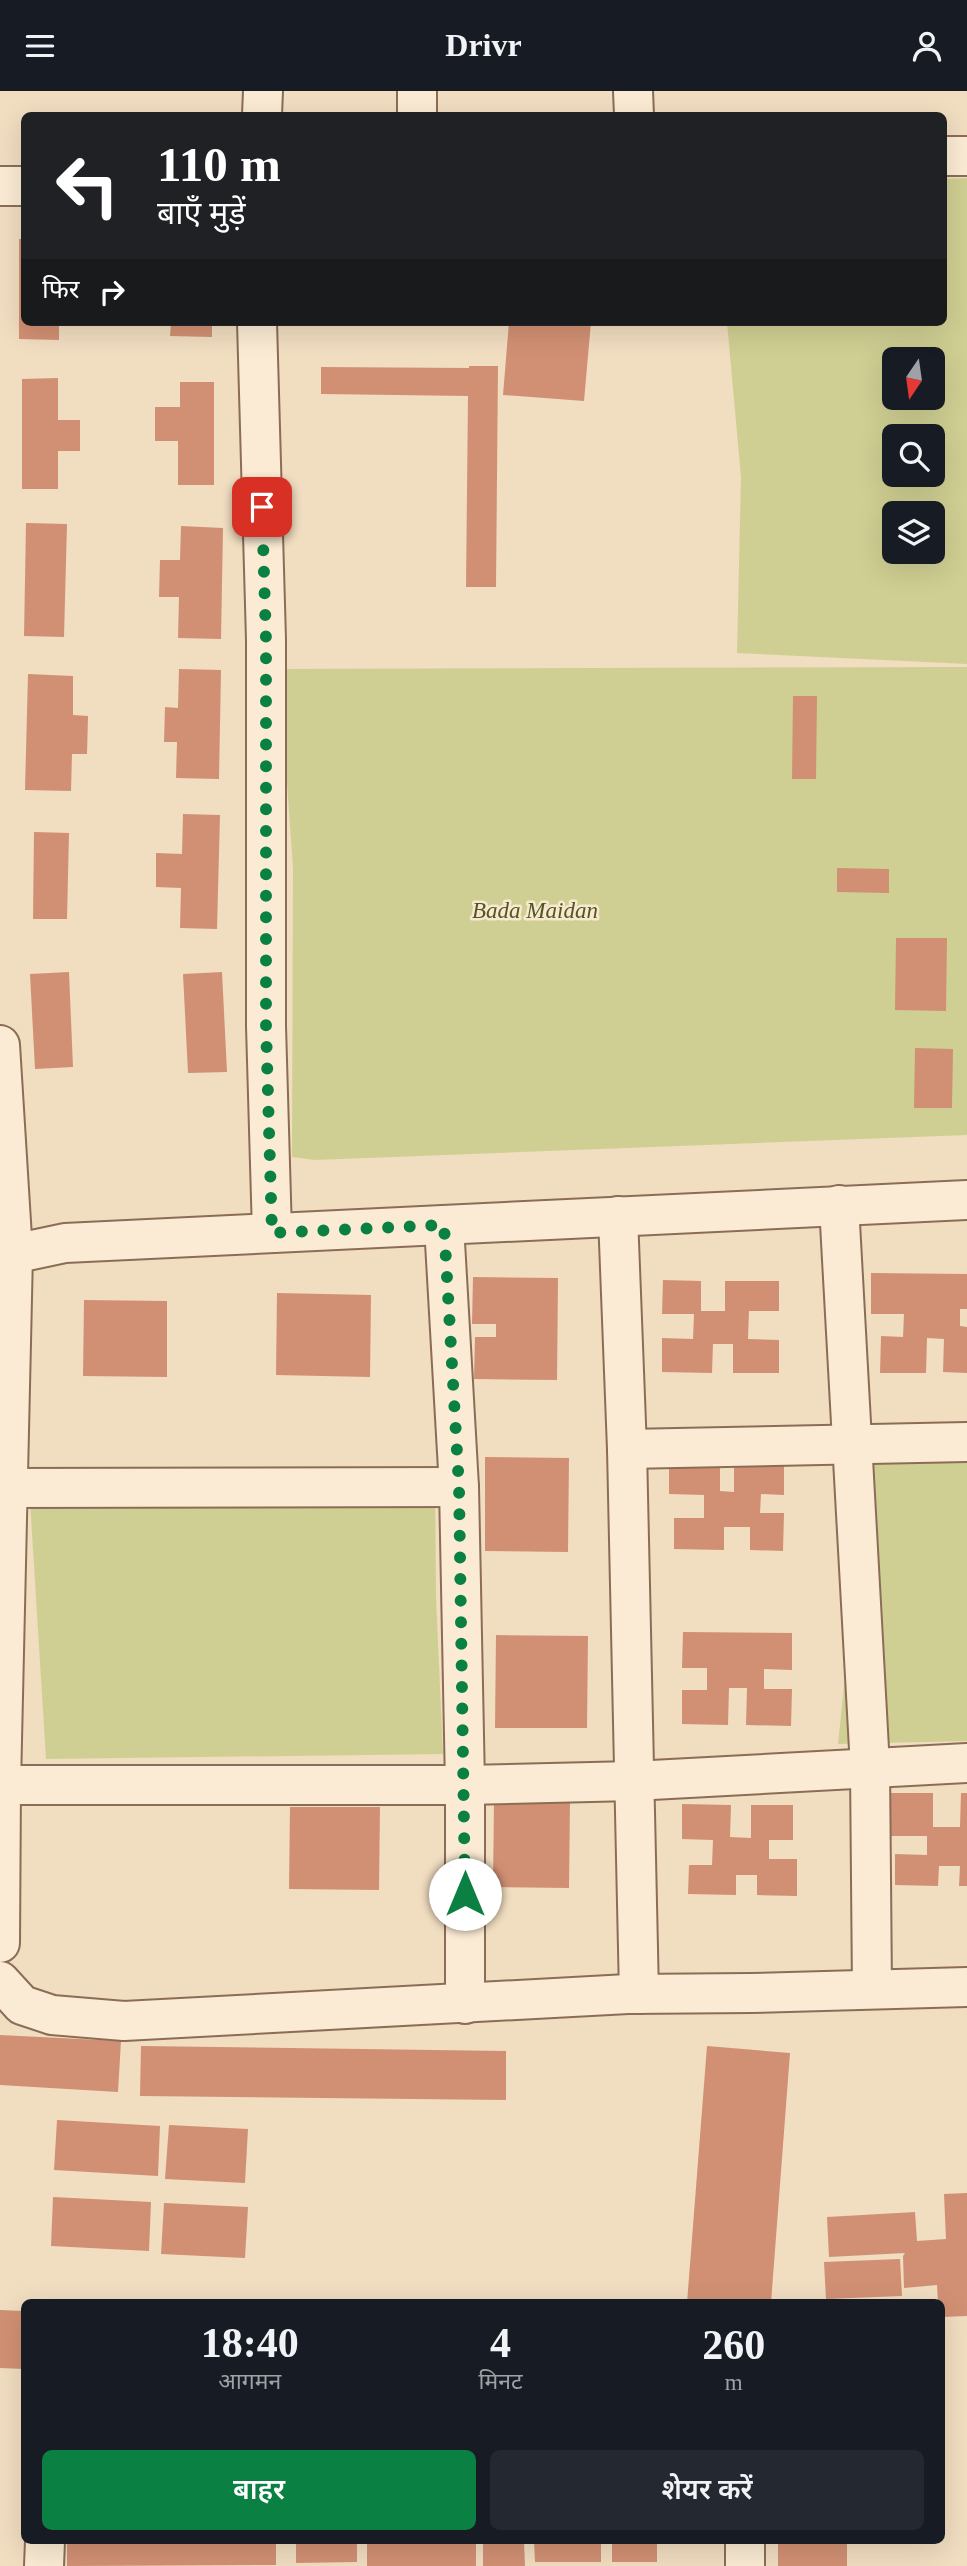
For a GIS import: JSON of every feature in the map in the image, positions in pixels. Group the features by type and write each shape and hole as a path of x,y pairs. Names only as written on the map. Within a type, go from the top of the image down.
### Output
{"street":[{"path":"262,112 263,91"},
{"path":"417,91 417,112"},
{"path":"634,91 634,112"},
{"path":"947,156 967,156"},
{"path":"0,186 21,186"},
{"path":"257,326 266,640 266,1026 272,1233"},
{"path":"0,1045 13,1254 0,1943"},
{"path":"13,1254 65,1243 967,1200"},
{"path":"839,1206 870,1767 872,1989"},
{"path":"618,1216 627,1449 639,1994"},
{"path":"444,1225 459,1487 465,1785 465,2004"},
{"path":"627,1449 967,1442"},
{"path":"7,1488 459,1487"},
{"path":"1,1785 465,1785 634,1781 967,1763"},
{"path":"0,1981 22,2005 52,2015 124,2021 639,1994 967,1987"},
{"path":"44,2566 45,2544"},
{"path":"745,2566 746,2544"}],"green space":[{"path":"967,178 967,664 737,653 741,477 727,326 947,326 947,179"},
{"name":"Bada Maidan","path":"967,667 967,1135 315,1160 292,1157 293,868 279,669"},
{"path":"967,1427 967,1741 838,1744 848,1648 837,1431"},
{"path":"435,1477 436,1597 443,1754 46,1759 29,1485"}],"building":[{"path":"21,239 21,326 59,326 59,340 19,339"},
{"path":"171,326 212,326 212,337 170,336"},
{"path":"509,326 591,326 584,401 503,395"},
{"path":"498,366 496,587 466,587 468,396 321,394 321,367"},
{"path":"58,378 58,420 80,420 80,451 58,451 58,489 22,489 22,379"},
{"path":"180,382 214,382 214,485 178,485 178,441 155,441 155,407 180,407"},
{"path":"26,523 67,524 64,637 24,636"},
{"path":"181,526 223,528 221,639 178,638 179,597 159,597 160,560 180,560"},
{"path":"179,669 221,670 219,779 176,778 177,742 164,742 165,707 178,708"},
{"path":"28,674 73,676 73,715 88,716 87,754 72,754 71,791 25,790"},
{"path":"793,696 817,696 816,779 792,779"},
{"path":"183,814 220,815 217,929 180,928 181,888 156,887 156,853 182,854"},
{"path":"34,832 69,833 67,919 33,919"},
{"path":"837,868 889,869 889,893 837,892"},
{"path":"896,938 947,938 946,1011 895,1010"},
{"path":"69,972 73,1067 35,1069 30,974"},
{"path":"222,972 227,1072 188,1073 183,974"},
{"path":"915,1048 953,1049 952,1108 914,1108"},
{"path":"871,1273 967,1274 967,1309 960,1309 960,1326 967,1327 967,1373 943,1372 944,1339 927,1338 926,1373 880,1373 881,1336 903,1337 904,1314 871,1314"},
{"path":"473,1277 558,1278 557,1380 474,1379 475,1337 496,1337 496,1324 472,1324"},
{"path":"663,1280 701,1281 701,1311 725,1311 725,1281 779,1281 779,1311 749,1311 748,1339 779,1340 779,1373 733,1373 733,1344 713,1344 712,1373 662,1372 662,1338 693,1339 694,1314 662,1314"},
{"path":"277,1293 371,1295 370,1377 276,1375"},
{"path":"84,1300 167,1301 167,1377 83,1376"},
{"path":"485,1457 569,1458 568,1552 485,1551"},
{"path":"669,1457 720,1458 720,1491 734,1492 734,1458 784,1459 784,1495 761,1494 760,1513 784,1513 783,1551 750,1550 750,1527 724,1527 724,1550 674,1549 674,1518 704,1518 704,1495 669,1494"},
{"path":"683,1632 792,1633 792,1670 764,1669 764,1689 792,1689 791,1726 746,1725 747,1688 729,1688 728,1725 682,1724 682,1690 707,1690 707,1668 682,1668"},
{"path":"496,1635 588,1636 587,1728 495,1728"},
{"path":"886,1793 933,1793 933,1827 960,1827 961,1793 967,1793 967,1886 959,1886 960,1866 939,1866 938,1886 895,1885 895,1854 927,1855 927,1836 886,1836"},
{"path":"494,1798 570,1799 569,1888 493,1887"},
{"path":"682,1804 731,1805 730,1837 751,1838 751,1805 793,1805 793,1840 769,1840 769,1859 797,1859 797,1896 757,1895 757,1875 736,1875 736,1895 688,1894 689,1865 712,1865 713,1840 682,1839"},
{"path":"290,1807 380,1807 379,1890 289,1889"},
{"path":"0,2035 121,2041 118,2092 0,2085"},
{"path":"141,2046 506,2051 506,2100 140,2096"},
{"path":"707,2046 790,2053 771,2299 687,2299"},
{"path":"57,2120 160,2126 158,2176 54,2170"},
{"path":"169,2125 248,2129 245,2183 165,2179"},
{"path":"967,2193 967,2316 945,2317 945,2299 938,2299 937,2285 904,2288 905,2253 829,2257 827,2217 915,2212 917,2241 946,2239 944,2194"},
{"path":"53,2197 151,2202 149,2251 51,2246"},
{"path":"164,2203 248,2207 245,2258 161,2254"},
{"path":"900,2259 902,2296 826,2299 824,2262"},
{"path":"0,2310 21,2311 21,2369 0,2368"},
{"path":"67,2544 276,2544 276,2565 67,2566"},
{"path":"296,2544 357,2544 357,2562 296,2563"},
{"path":"367,2544 476,2544 476,2566 367,2566"},
{"path":"483,2544 524,2544 525,2566 483,2566"},
{"path":"534,2544 601,2544 601,2562 535,2562"},
{"path":"612,2544 657,2544 657,2562 612,2562"},
{"path":"778,2544 847,2544 847,2566 778,2566"}],"route":[{"path":"262,507 266,640 266,1026 272,1233 444,1225 459,1487 465,1894"}]}
